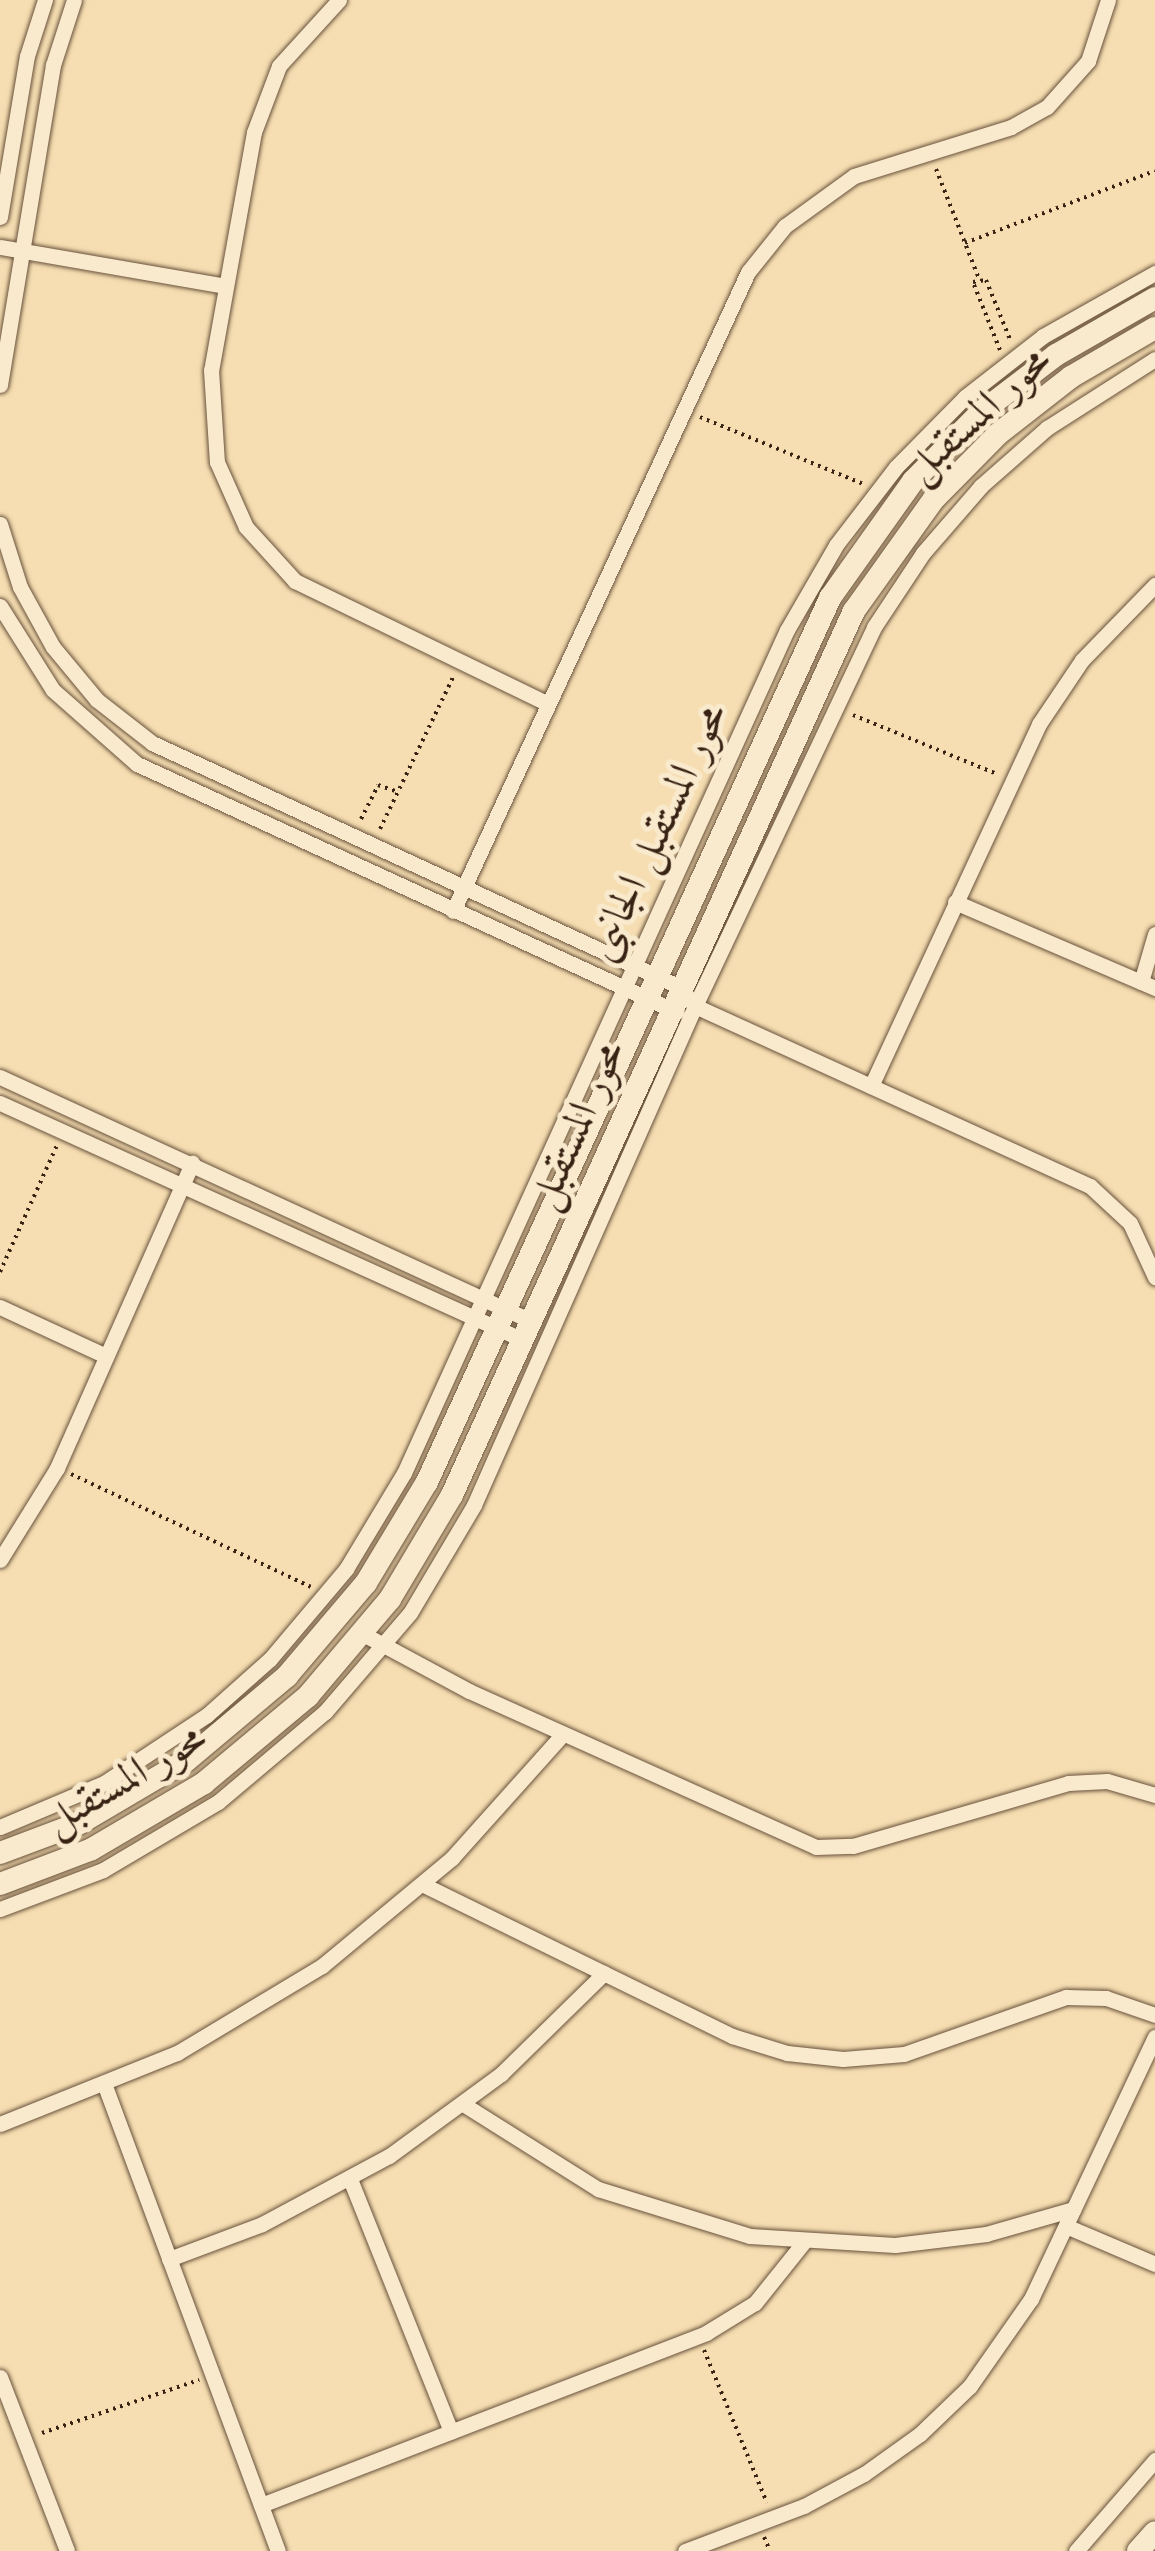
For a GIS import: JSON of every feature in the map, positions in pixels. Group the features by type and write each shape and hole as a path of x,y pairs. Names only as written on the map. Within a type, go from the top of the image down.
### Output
{"street":[{"path":"0,218 27,56 45,0"},
{"path":"0,385 53,64 74,0"},
{"path":"338,0 292,46 268,87 254,132 226,286 210,416 224,484 246,527 295,581 548,704"},
{"path":"453,912 741,285 786,226 854,176 1011,126 1055,100 1088,62 1108,0"},
{"path":"0,247 226,286"},
{"name":"محور المستقبل الجانبى","path":"644,971 788,630 876,490 930,430 1011,360 1155,273"},
{"name":"محور المستقبل","path":"0,1854 80,1823 152,1783 222,1734 307,1654 366,1583 408,1516 489,1313 644,971 808,640 883,518 946,446 1017,383 1155,298"},
{"name":"محور المستقبل","path":"0,1884 92,1849 204,1783 374,1639 434,1530 670,1010 687,997 832,652 896,547 998,434 1071,377 1155,328"},
{"path":"0,1909 103,1870 218,1802 292,1744 474,1505 586,1254 687,997 890,602 951,519 1047,428 1155,359"},
{"path":"0,524 35,618 97,700 182,760 644,971 687,997 871,1086 1097,1190 1130,1223 1155,1277"},
{"path":"871,1086 1012,780 1082,660 1155,585"},
{"path":"0,606 53,690 138,764 670,1010"},
{"path":"956,902 1148,985 1155,934"},
{"path":"0,1076 192,1163 525,1330"},
{"path":"0,1103 182,1186 489,1313"},
{"path":"0,1560 58,1468 192,1163"},
{"path":"563,1244 586,1254"},
{"path":"0,1307 106,1356"},
{"path":"0,1828 70,1801 173,1740 239,1688 326,1595 386,1506 489,1313"},
{"path":"374,1639 563,1734 816,1847 853,1846 1068,1783 1107,1782 1155,1796"},
{"path":"0,2124 105,2086 276,1997 424,1885 563,1734"},
{"path":"424,1885 746,2041 843,2059 933,2047 1026,2006 1066,1997 1106,1998 1155,2015"},
{"path":"169,2259 350,2179 464,2104 537,2042 604,1973"},
{"path":"685,2551 773,2517 864,2474 946,2411 1013,2330 1155,2037"},
{"path":"105,2086 278,2551"},
{"path":"464,2104 551,2164 631,2202 698,2225 803,2243 940,2241 1074,2209"},
{"path":"350,2179 451,2432"},
{"path":"1066,2226 1155,2264"},
{"path":"261,2505 698,2336 754,2303 803,2243"},
{"path":"0,2378 66,2551"},
{"path":"1076,2551 1155,2460"},
{"path":"1138,2551 1155,2532"}],"path":[{"path":"929,151 979,279"},
{"path":"965,243 1155,171"},
{"path":"979,279 986,280 1011,360"},
{"path":"979,279 972,286 1011,360"},
{"path":"682,410 876,490"},
{"path":"371,846 460,662"},
{"path":"835,707 1012,780"},
{"path":"352,838 378,785 398,792"},
{"path":"0,1272 64,1132"},
{"path":"58,1468 326,1595"},
{"path":"698,2336 773,2517"},
{"path":"24,2439 213,2376"}]}
